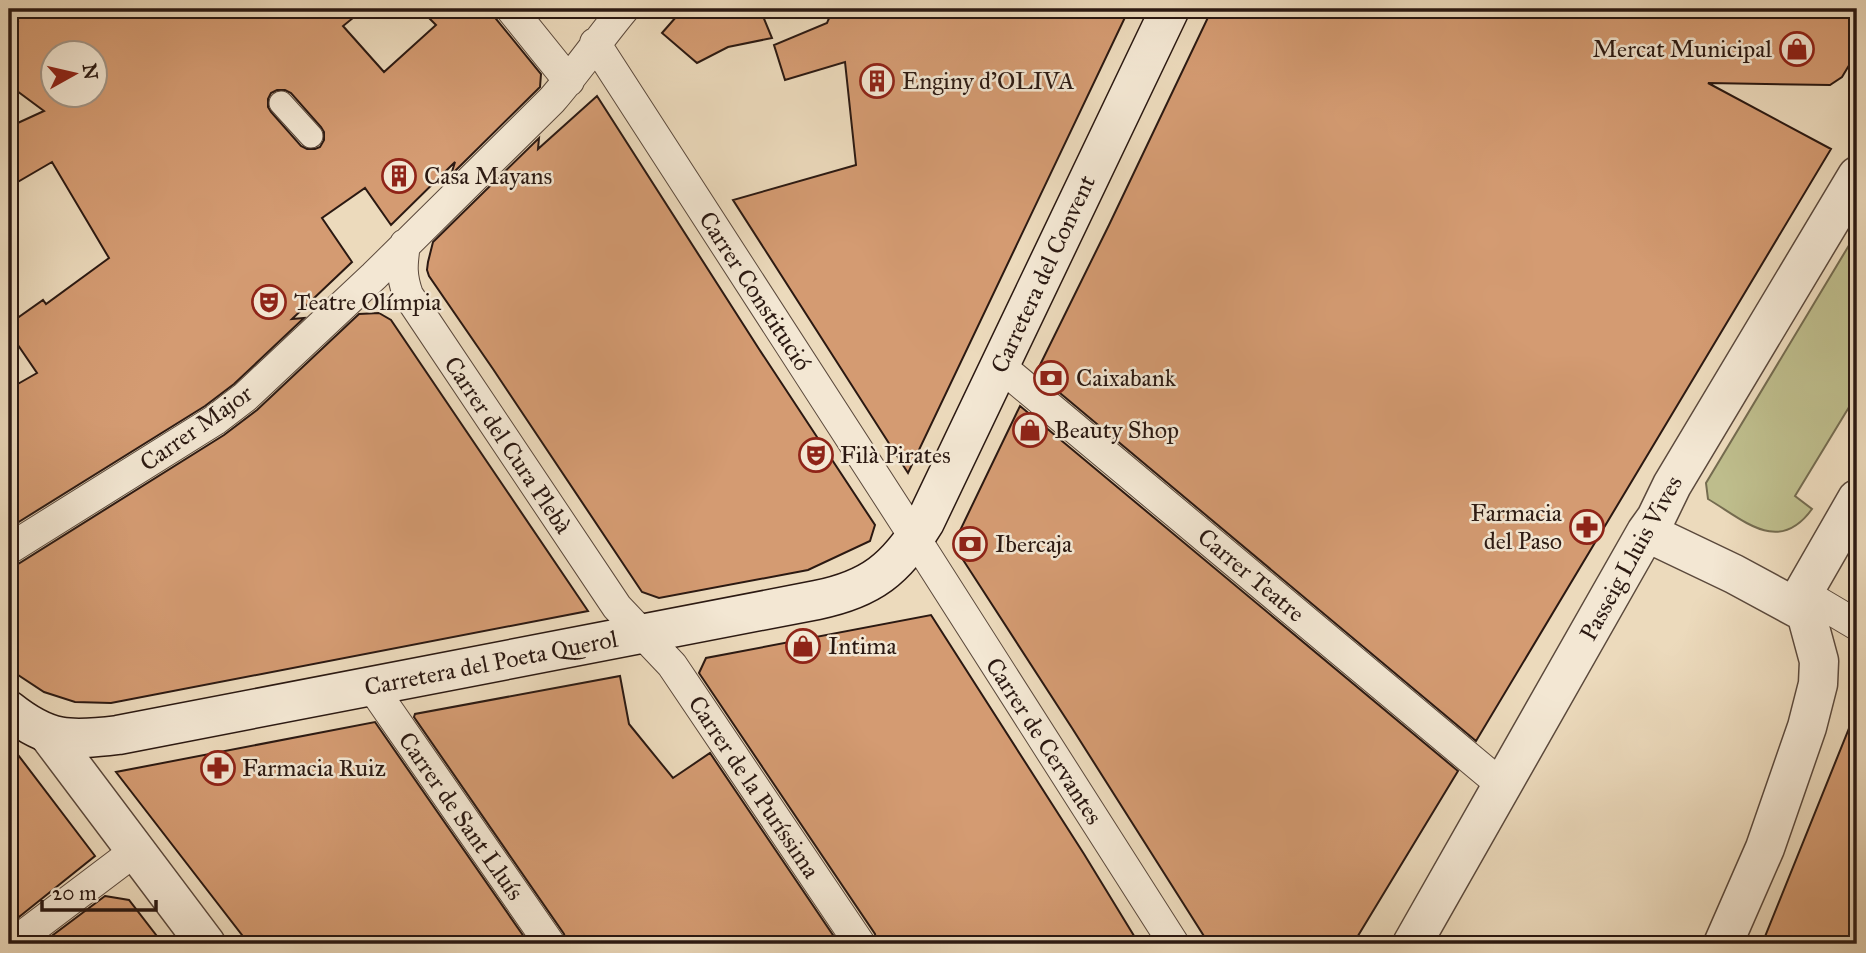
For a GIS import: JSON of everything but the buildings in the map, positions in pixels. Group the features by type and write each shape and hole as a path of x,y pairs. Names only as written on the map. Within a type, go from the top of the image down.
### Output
{"street":[{"path":"511,9 569,81"},
{"name":"Carrer Major","path":"9,549 227,412 364,285 552,100 624,9"},
{"name":"Carretera del Convent","path":"915,538 937,498 1170,9"},
{"name":"Carrer Constitució","path":"595,43 915,538"},
{"path":"281,103 311,136"},
{"name":"Passeig Lluis Vives","path":"1412,944 1679,473 1857,176"},
{"name":"Carrer del Cura Plebà","path":"405,244 401,267 408,295 617,607 643,634"},
{"name":"Carrer Teatre","path":"999,365 1503,786"},
{"path":"1723,944 1765,848 1813,708 1819,661 1804,603 1857,499"},
{"path":"1651,525 1734,574 1857,625"},
{"name":"Carretera del Poeta Querol","path":"48,734 84,739 118,735 817,600 853,591 883,573 915,538"},
{"name":"Carrer de Cervantes","path":"915,538 1174,944"},
{"name":"Carrer de la Puríssima","path":"643,634 672,665 860,944"},
{"name":"Carrer de Sant Lluís","path":"372,687 550,944"},
{"path":"9,710 24,722 48,734 206,944"},
{"path":"12,944 135,851"}],"shaded area":[{"path":"1857,232 1857,394 1795,496 1812,509 1800,523 1787,530 1762,530 1708,499 1706,483"}],"place":[{"name":"Mercat Municipal","path":"1797,49"},
{"name":"Enginy d'OLIVA","path":"877,81"},
{"name":"Casa Mayans","path":"399,176"},
{"name":"Teatre Olímpia","path":"269,302"},
{"name":"Caixabank","path":"1051,378"},
{"name":"Beauty Shop","path":"1030,430"},
{"name":"Filà Pirates","path":"816,455"},
{"name":"Farmacia del Paso","path":"1587,527"},
{"name":"Ibercaja","path":"970,544"},
{"name":"Intima","path":"803,646"},
{"name":"Farmacia Ruiz","path":"218,768"}]}
